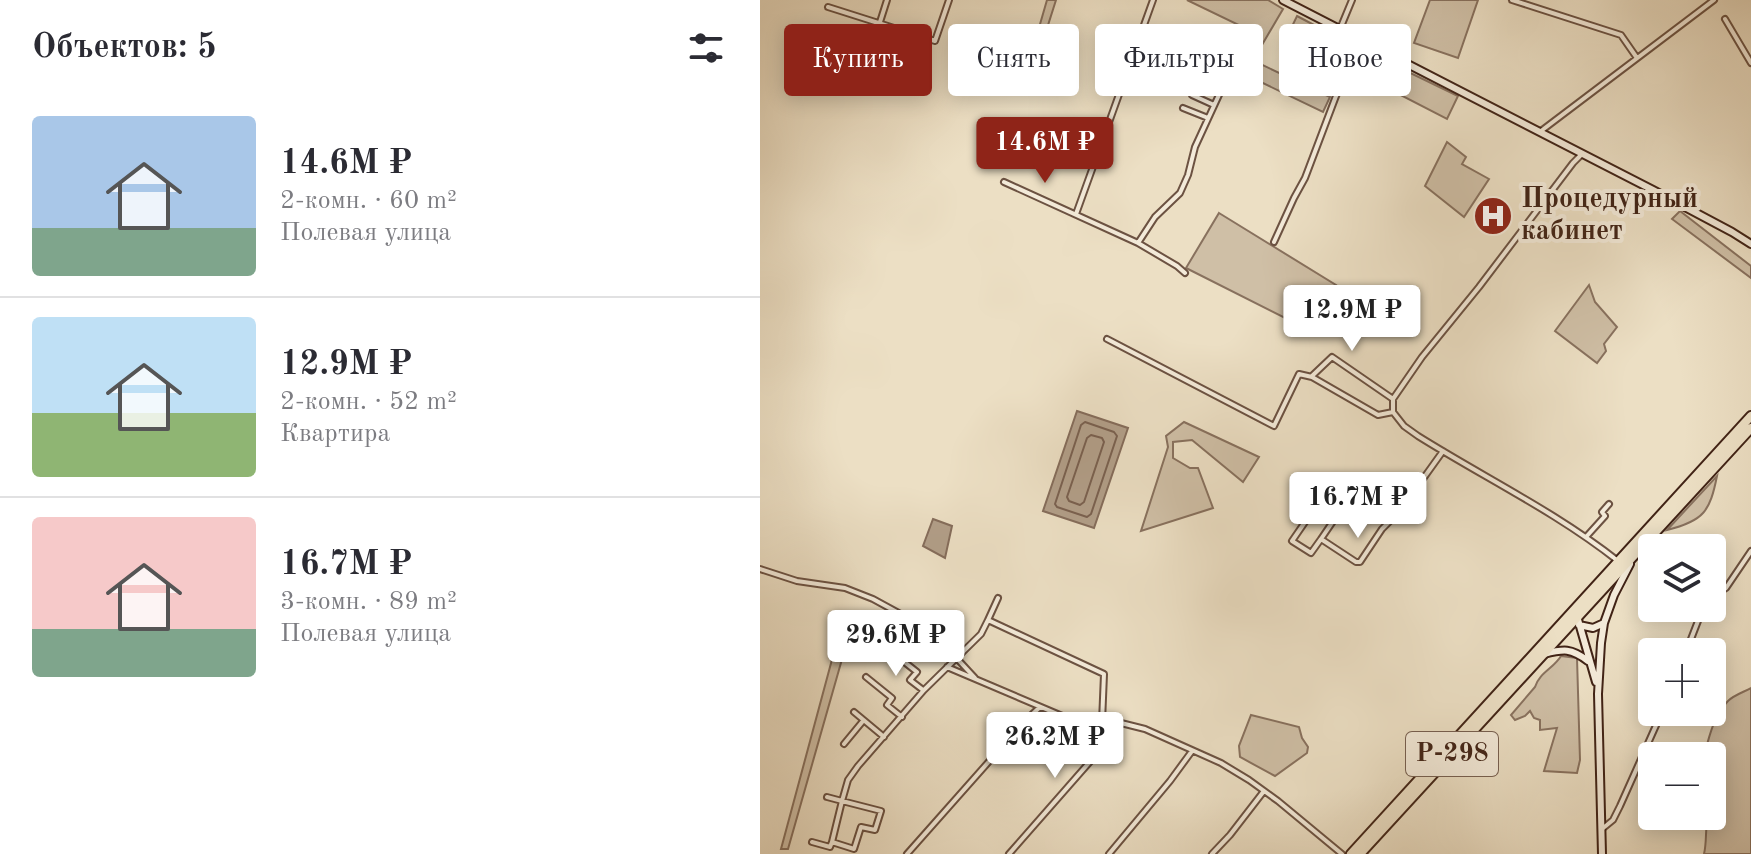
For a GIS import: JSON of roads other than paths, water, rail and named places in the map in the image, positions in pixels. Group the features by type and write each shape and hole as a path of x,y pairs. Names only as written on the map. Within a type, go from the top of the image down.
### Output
{"highway":[{"name":"Р-298","path":"1351,854 1751,416"},
{"name":"Р-298","path":"1652,534 1751,428"},
{"name":"Р-298","path":"1360,854 1578,621 1638,549"}],"main road":[{"path":"1283,0 1330,24"},
{"path":"1411,66 1653,190 1751,244"},
{"path":"1602,854 1598,694 1601,643 1604,623 1620,581 1638,550"},
{"path":"1578,605 1578,621 1598,694"},
{"path":"1578,621 1593,628 1604,623"},
{"path":"1544,654 1570,650 1590,662"}],"street":[{"path":"880,22 887,0"},
{"path":"828,7 935,41 949,0"},
{"path":"1145,24 1153,0"},
{"path":"1342,24 1352,0"},
{"path":"1512,0 1621,35 1637,58"},
{"path":"1539,133 1714,0"},
{"path":"1725,19 1751,63"},
{"path":"1076,214 1119,96"},
{"path":"1194,96 1214,105"},
{"path":"1138,243 1155,217 1180,193 1195,147 1218,96"},
{"path":"1274,242 1305,178 1336,96"},
{"path":"1183,108 1208,118"},
{"path":"1581,155 1422,357 1393,399 1393,412 1404,426 1529,500 1618,561"},
{"path":"1004,182 1138,243 1185,273"},
{"path":"1107,339 1274,426 1299,374 1312,377 1378,415 1393,412"},
{"path":"1312,377 1332,357 1393,399"},
{"path":"1321,539 1360,562 1443,451"},
{"path":"1304,479 1325,493 1292,541 1311,553 1355,489"},
{"path":"1320,500 1327,505"},
{"path":"1586,537 1605,516 1602,512 1609,504"},
{"path":"1726,588 1751,551"},
{"path":"760,569 797,581 845,588 873,599 917,623 976,680"},
{"path":"812,842 830,847 848,780 924,690 981,634 998,598"},
{"path":"888,625 895,611"},
{"path":"988,620 1104,674 1102,722"},
{"path":"883,645 917,672 910,680 924,690"},
{"path":"947,667 1067,718 1121,723 1145,729 1221,763 1264,791 1342,854"},
{"path":"866,677 892,698 887,705 902,717"},
{"path":"907,854 1040,707"},
{"path":"854,712 884,737"},
{"path":"844,744 863,721"},
{"path":"1009,854 1121,723"},
{"path":"1602,829 1613,820 1656,726"},
{"path":"1109,854 1192,751"},
{"path":"1212,854 1264,791"},
{"path":"827,797 881,811 875,830 861,827 854,849 832,842"}],"water":[{"path":"1077,411 1128,428 1094,528 1043,511"},
{"path":"933,519 952,526 945,558 923,546"}],"tunnel":[{"path":"1327,505 1336,511"}],"place":[{"name":"Процедурный кабинет","path":"1493,216"}]}
